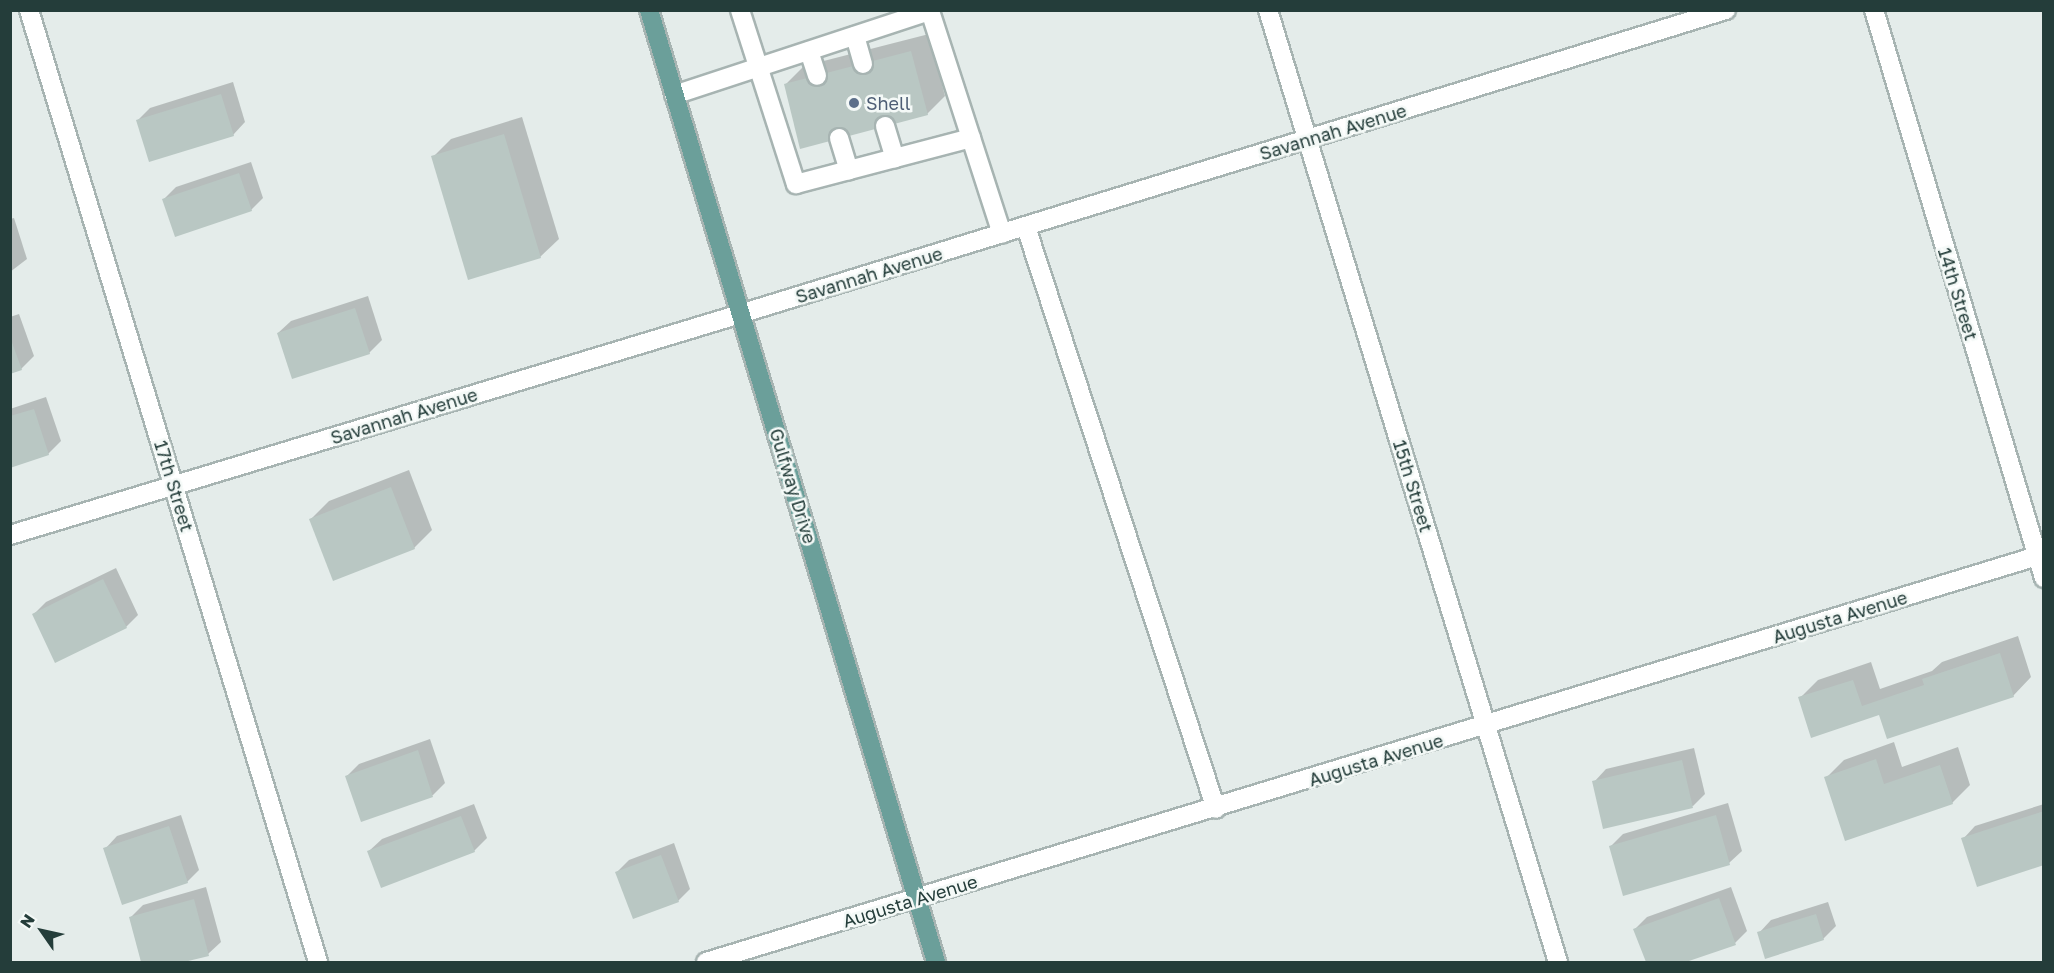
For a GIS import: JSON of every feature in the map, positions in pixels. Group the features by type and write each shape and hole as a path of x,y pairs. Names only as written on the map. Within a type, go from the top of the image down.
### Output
{"main road":[{"name":"Gulfway Drive","path":"649,10 936,963"}],"street":[{"name":"17th Street","path":"29,10 318,963"},
{"path":"740,10 796,184 971,138"},
{"name":"15th Street","path":"1268,10 1558,963"},
{"name":"Savannah Avenue","path":"10,535 1026,227 1726,10"},
{"name":"14th Street","path":"1874,10 2040,555 2043,578"},
{"path":"674,95 930,11 1002,234"},
{"path":"855,36 863,64"},
{"path":"809,51 817,76"},
{"path":"885,126 896,158"},
{"path":"839,138 849,171"},
{"path":"1026,227 1216,809"},
{"name":"Augusta Avenue","path":"706,963 1486,727 2040,555"}],"building":[{"path":"911,51 928,115 800,149 784,84"},
{"path":"221,94 234,136 149,162 136,120"},
{"path":"504,134 541,258 468,280 431,156"},
{"path":"239,173 252,211 175,237 162,199"},
{"path":"355,308 370,354 292,379 277,333"},
{"path":"10,337 22,370 10,374"},
{"path":"34,409 49,455 10,468 10,416"},
{"path":"391,487 415,549 333,581 309,519"},
{"path":"103,579 127,628 55,663 32,614"},
{"path":"2000,653 2014,697 1887,739 1879,715 1811,738 1798,697 1853,680 1862,706 1924,685 1922,679"},
{"path":"418,750 433,797 361,822 345,776"},
{"path":"1876,759 1884,784 1940,765 1953,804 1845,841 1824,777"},
{"path":"1682,760 1693,808 1603,829 1592,781"},
{"path":"2044,811 2044,865 1977,887 1961,838"},
{"path":"1716,815 1730,865 1623,896 1609,846"},
{"path":"461,816 475,852 381,888 367,851"},
{"path":"169,826 188,883 122,905 103,848"},
{"path":"661,855 679,902 633,919 615,872"},
{"path":"1719,898 1736,945 1686,962 1646,962 1633,929"},
{"path":"194,899 209,956 184,962 141,962 129,917"},
{"path":"1816,914 1824,940 1765,959 1757,932"}],"place":[{"name":"Shell","path":"854,103"}]}
